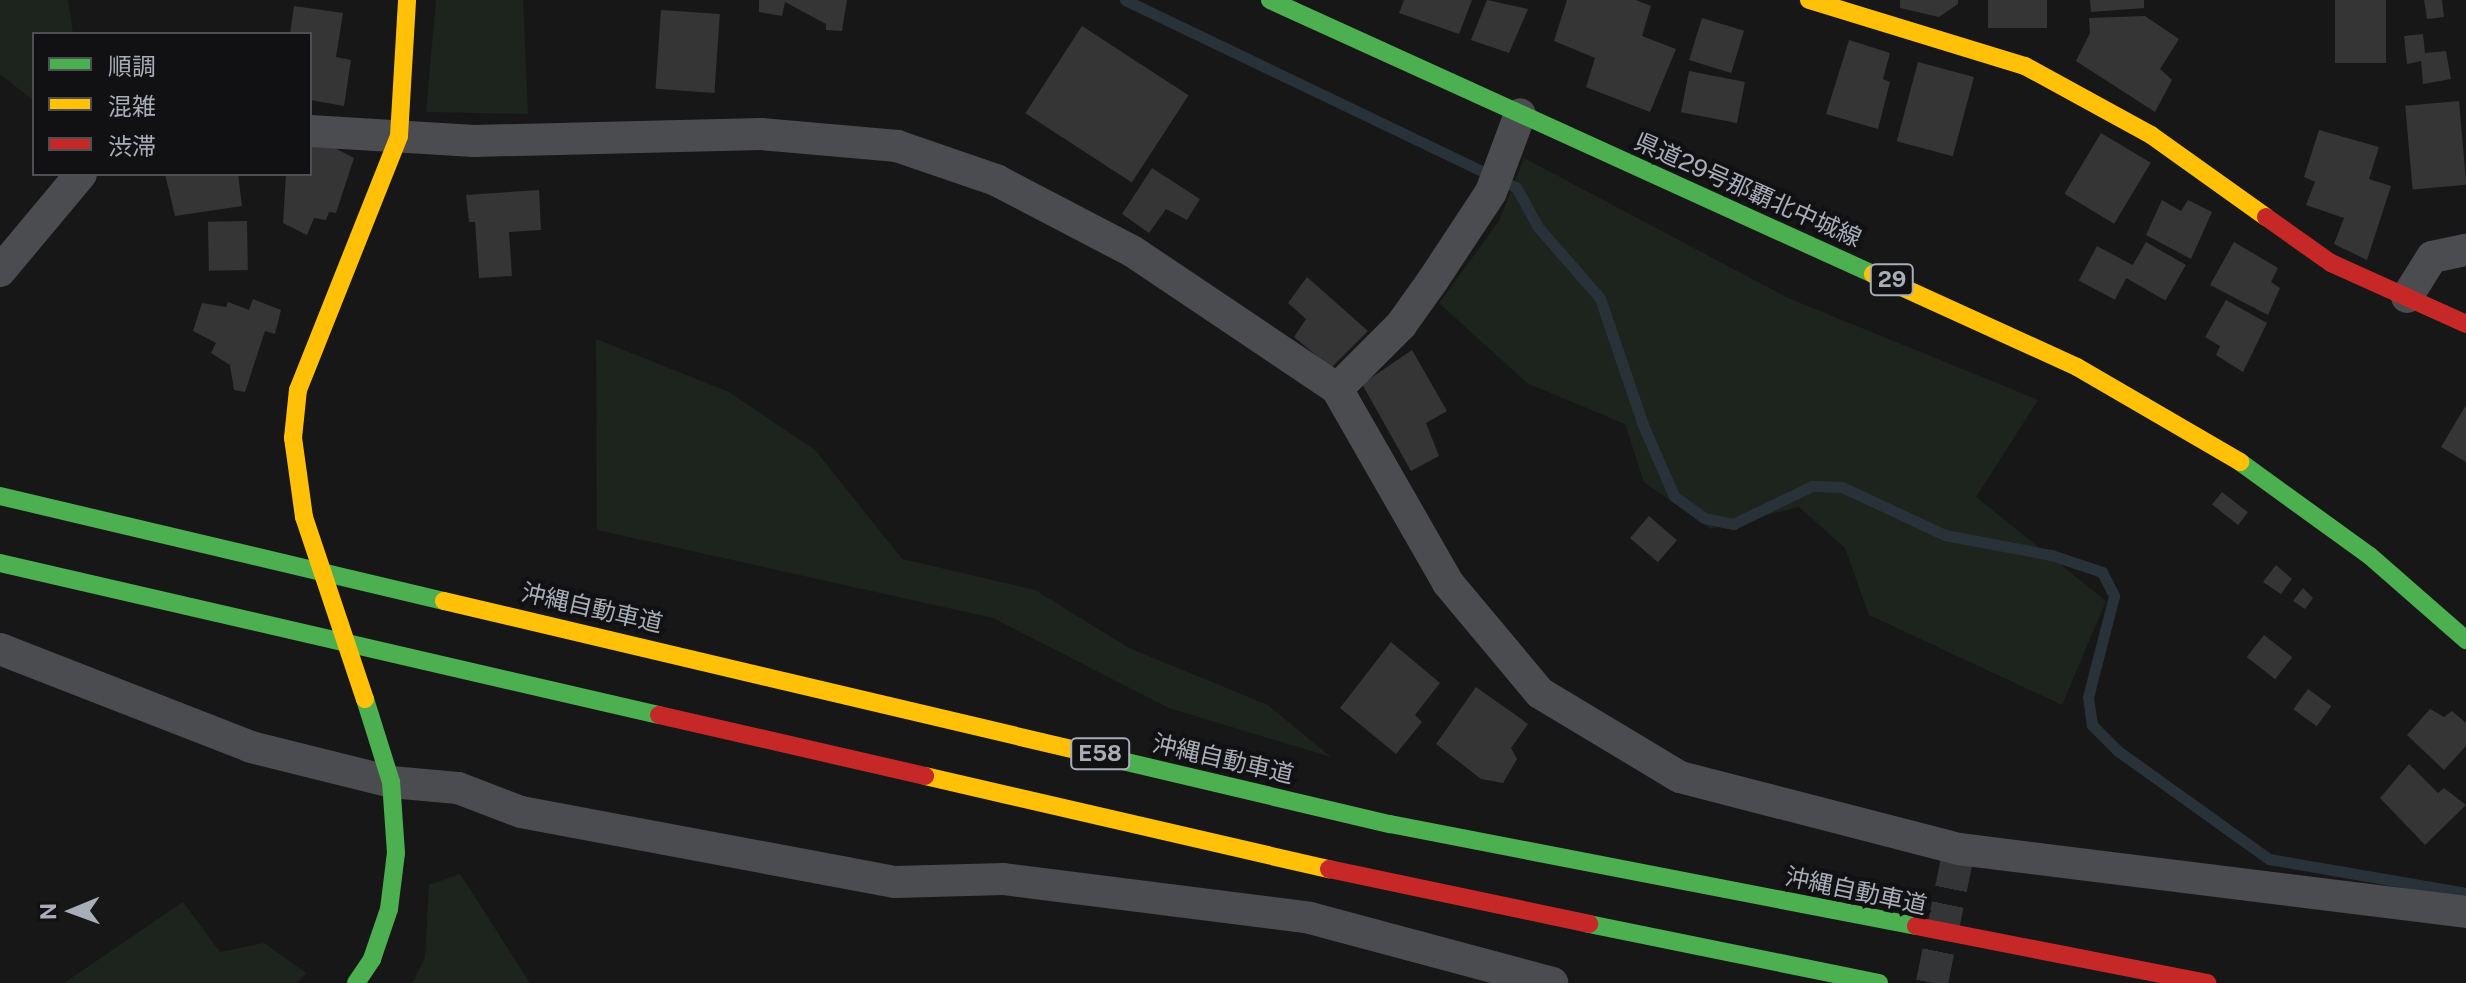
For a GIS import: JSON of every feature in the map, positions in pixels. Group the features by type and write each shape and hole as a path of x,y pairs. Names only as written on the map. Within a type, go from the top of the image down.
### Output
{"main road":[{"path":"356,983 372,959 389,909 396,853 391,782 304,517 293,438 298,390 399,136 407,0"},
{"name":"県道29号那覇北中城線","path":"1270,0 1960,310 2150,407 2328,523 2466,640"},
{"path":"1809,0 2025,66 2151,135 2331,263 2466,324"},
{"name":"沖縄自動車道","path":"0,496 1390,824 2207,983"},
{"path":"0,563 1377,880 1879,983"}],"street":[{"path":"1337,389 1401,325 1491,192 1506,161 1520,114"},
{"path":"312,131 474,141 761,134 897,146 996,180 1132,251 1337,389 1448,583 1540,693 1680,777 1959,849 2466,912"},
{"path":"0,271 79,176"},
{"path":"2407,297 2432,257 2466,250"},
{"path":"0,649 251,747 391,782 458,788 521,812 895,882 1003,879 1310,918 1552,983"}],"shaded area":[{"path":"0,0 68,0 73,32 32,32 32,99 0,74"},
{"path":"436,0 523,0 528,114 426,112"},
{"path":"1524,158 1788,298 2038,400 1976,497 2106,601 2062,705 1869,615 1845,548 1799,507 1711,529 1644,482 1625,424 1527,383 1439,303 1499,221"},
{"path":"596,339 729,392 815,450 902,559 1035,590 1129,648 1268,705 1331,757 1169,708 993,618 597,530"},
{"path":"460,874 530,983 412,983 425,958 429,885"},
{"path":"183,902 220,952 264,943 306,973 297,983 64,983"}],"building":[{"path":"759,0 847,0 842,31 826,30 826,24 785,2 782,16 759,12"},
{"path":"1404,0 1472,0 1459,34 1399,13"},
{"path":"1487,0 1528,9 1509,53 1471,40"},
{"path":"1567,0 1636,0 1651,6 1642,36 1676,49 1650,112 1586,87 1595,58 1554,41"},
{"path":"1900,0 1958,0 1958,4 1939,17 1900,8"},
{"path":"1988,0 2047,0 2047,28 1988,28"},
{"path":"2090,0 2144,0 2144,8 2091,12"},
{"path":"2335,0 2386,0 2386,63 2335,63"},
{"path":"2424,0 2442,0 2444,17 2427,19"},
{"path":"294,6 343,13 336,57 351,60 344,106 312,100 312,32 290,32"},
{"path":"661,10 720,14 714,93 655,89"},
{"path":"2145,16 2179,39 2160,69 2172,80 2155,112 2076,61 2090,33 2089,18"},
{"path":"1702,18 1744,31 1731,73 1689,60"},
{"path":"1082,26 1189,95 1132,182 1025,113"},
{"path":"2423,34 2425,53 2446,51 2451,79 2423,84 2421,61 2407,64 2404,36"},
{"path":"1849,40 1890,53 1883,79 1890,82 1878,129 1826,114"},
{"path":"1918,62 1974,77 1953,156 1897,141"},
{"path":"1689,71 1745,82 1737,123 1681,112"},
{"path":"2459,101 2466,185 2413,189 2405,106"},
{"path":"2319,130 2379,147 2369,179 2391,186 2367,260 2334,244 2344,218 2306,205 2315,182 2304,177"},
{"path":"2101,133 2151,163 2114,224 2064,194"},
{"path":"312,146 333,147 354,158 336,213 329,212 326,220 314,218 307,235 283,223 286,176 312,176"},
{"path":"1152,168 1200,199 1187,220 1166,209 1149,233 1122,214"},
{"path":"165,176 238,176 242,206 175,216"},
{"path":"539,190 541,230 509,232 512,276 479,278 475,222 469,222 466,195"},
{"path":"2162,200 2181,211 2188,200 2212,212 2191,259 2146,235"},
{"path":"247,221 248,270 209,271 208,222"},
{"path":"2146,242 2186,265 2165,301 2126,278"},
{"path":"2234,242 2278,268 2271,282 2280,288 2268,315 2210,285"},
{"path":"2097,246 2133,265 2115,300 2079,280"},
{"path":"1307,277 1368,331 1331,368 1294,337 1306,319 1288,303"},
{"path":"253,299 281,310 275,334 265,331 245,392 234,390 230,365 211,353 216,343 193,331 202,303 226,307 228,302 249,310"},
{"path":"2226,300 2267,323 2243,372 2216,355 2220,346 2205,337"},
{"path":"1412,350 1447,411 1426,423 1439,456 1411,471 1362,384"},
{"path":"2466,405 2466,462 2441,447"},
{"path":"2222,492 2248,512 2238,525 2212,505"},
{"path":"1649,516 1677,540 1658,562 1630,538"},
{"path":"2276,565 2292,579 2281,594 2263,582"},
{"path":"2303,588 2313,598 2305,609 2293,601"},
{"path":"2264,635 2292,657 2275,679 2247,657"},
{"path":"1391,642 1440,683 1415,715 1422,722 1396,754 1340,708"},
{"path":"1476,687 1528,724 1511,748 1517,759 1503,783 1481,779 1436,744"},
{"path":"2308,689 2331,706 2317,726 2293,709"},
{"path":"2430,709 2444,717 2452,711 2466,723 2466,746 2444,770 2407,735"},
{"path":"2409,764 2438,793 2444,788 2466,805 2425,845 2380,798"}],"waterway":[{"path":"1125,0 1516,187 1538,227 1600,298 1643,425 1674,496 1704,518 1733,524 1812,486 1842,487 1945,535 2051,555 2102,572 2114,596 2088,697 2092,725 2118,751 2269,859 2466,893"}],"tunnel":[{"path":"1932,983 1959,849"}],"traffic: fast":[{"path":"1270,0 1873,274"},
{"path":"2240,462 2370,556 2466,640"},
{"path":"0,496 444,601"},
{"path":"0,563 659,715"},
{"path":"356,983 372,959 389,909 396,853 391,782 365,699"},
{"path":"1097,755 1390,824 1916,926"},
{"path":"1589,924 1879,983"}],"traffic: slow":[{"path":"304,517 293,438 298,390 399,136 407,0"},
{"path":"1809,0 2025,66 2151,135 2266,217"},
{"path":"1873,274 2077,367 2240,462"},
{"path":"304,517 365,699"},
{"path":"444,601 1097,755"},
{"path":"925,776 1329,869"}],"traffic: jam":[{"path":"2266,217 2331,263 2466,324"},
{"path":"659,715 925,776"},
{"path":"1329,869 1589,924"},
{"path":"1916,926 2207,983"}]}
